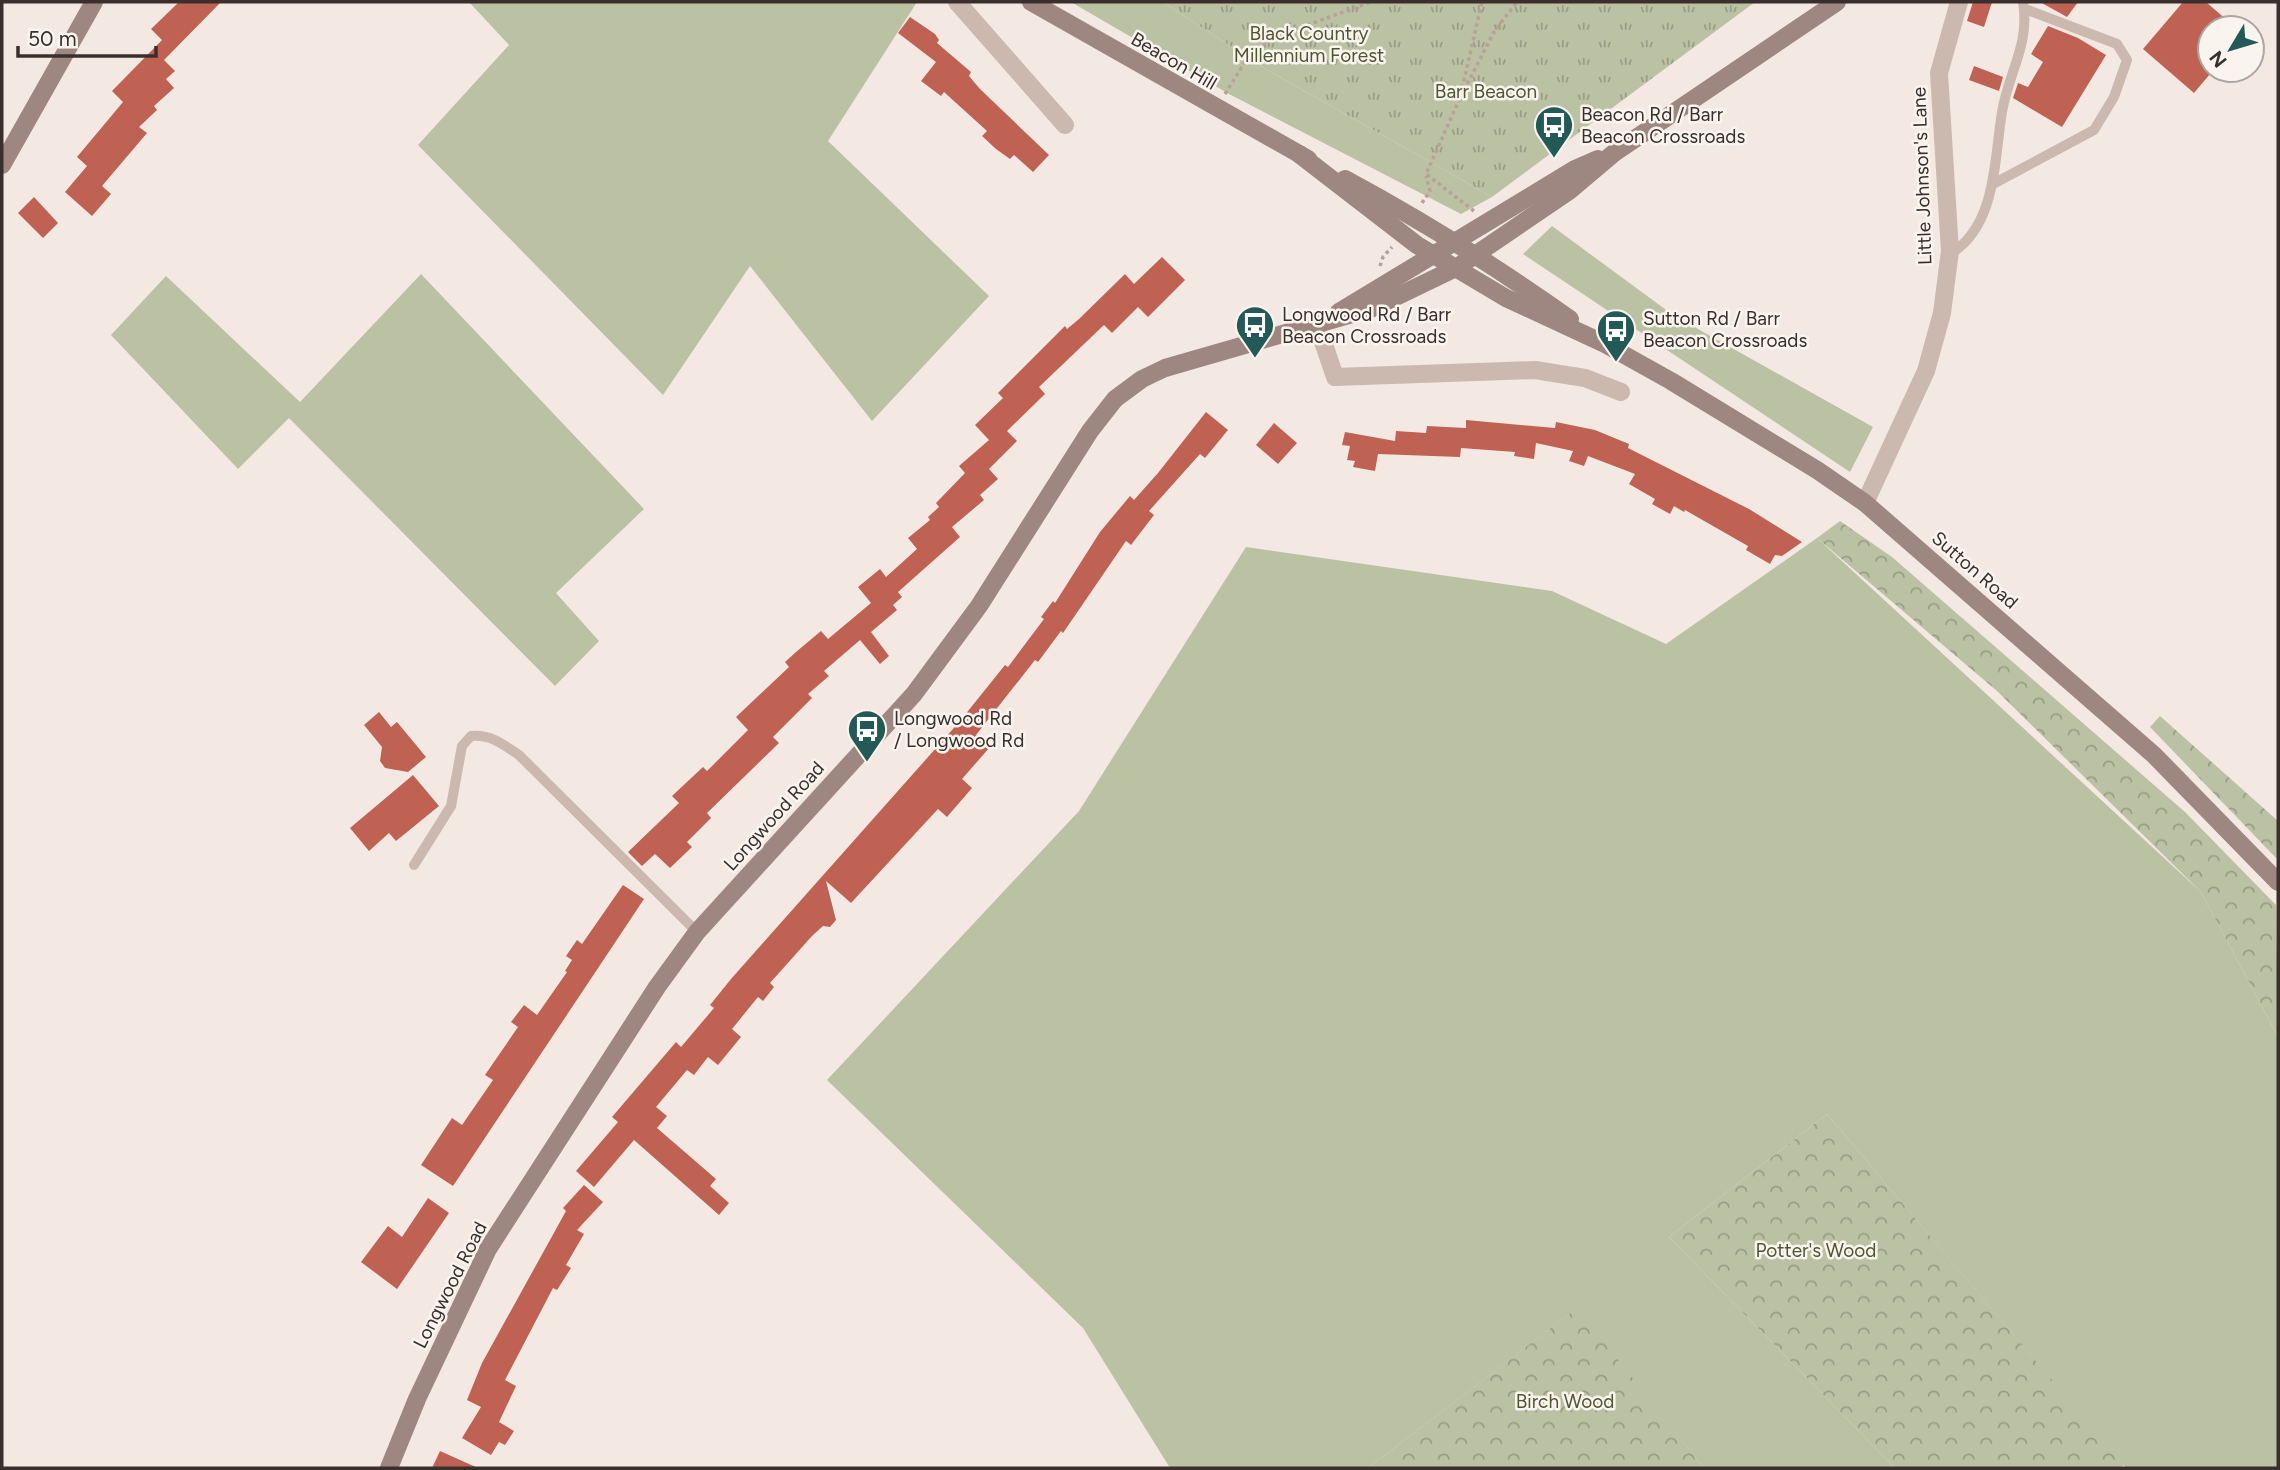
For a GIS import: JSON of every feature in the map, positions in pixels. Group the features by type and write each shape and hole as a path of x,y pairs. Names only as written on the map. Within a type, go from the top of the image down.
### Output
{"main road":[{"path":"2,165 94,2"},
{"name":"Beacon Hill","path":"1031,2 1215,109 1405,211 1455,243"},
{"path":"1614,153 1837,2"},
{"name":"Longwood Road","path":"1317,324 1575,169 1614,153"},
{"name":"Longwood Road","path":"389,1468 417,1399 488,1249 608,1060 697,932 914,694 979,606 1090,431 1115,399 1142,379 1165,368 1373,308 1456,268 1569,191 1614,153"},
{"name":"Beacon Hill","path":"1298,154 1434,255 1456,268"},
{"name":"Sutton Road","path":"1455,243 1603,343 1817,470 1865,503 2154,755 2278,882"},
{"name":"Sutton Road","path":"1456,268 1506,298 1603,343"}],"street":[{"path":"957,2 1065,125"},
{"name":"Little Johnson's Lane","path":"1865,503 1926,371 1942,313 1950,254 1939,73 1959,2"},
{"path":"1317,324 1335,377 1535,370 1585,378 1621,392"}],"lane":[{"path":"1993,184 2094,130 2114,97 2127,60 2117,44 2024,5"},
{"path":"1950,254 1961,248 1972,233 1993,184 2003,111 2027,25 2024,5"},
{"path":"414,865 451,806 461,746 471,736 481,735 499,741 519,755 697,932"}],"path":[{"path":"1215,109 1250,54 1269,39 1371,2"},
{"path":"1460,99 1482,2"},
{"path":"1422,203 1430,191 1426,174 1460,99 1495,30 1517,2"},
{"path":"1426,174 1481,216"},
{"path":"1379,272 1383,257 1392,247"}],"green space":[{"path":"469,2 917,2 828,141 989,296 872,421 750,266 663,395 418,145 509,45"},
{"path":"1071,2 1163,2 1264,68 1492,197 1461,214 1229,94"},
{"name":"Barr Beacon","path":"1163,2 1755,2 1492,197 1264,68"},
{"path":"1552,226 1673,315 1873,427 1850,472 1523,254"},
{"path":"421,274 644,509 556,593 599,641 555,686 289,418 238,469 111,335 166,276 300,402"},
{"path":"1840,521 1892,557 2185,812 2276,905 2278,1037 2201,892 1997,691 1817,538"},
{"path":"1817,538 2201,892 2278,1037 2278,1468 2126,1468 1827,1114 1669,1237 1895,1468 1704,1468 1576,1309 1368,1468 1170,1468 1083,1328 827,1080 1079,811 1246,547 1552,591 1666,644"},
{"path":"2160,716 2278,821 2278,860 2150,727"},
{"name":"Potter's Wood","path":"1827,1114 2124,1465 2120,1468 1895,1468 1669,1237"},
{"name":"Birch Wood","path":"1577,1308 1704,1468 1368,1468"}],"building":[{"path":"179,2 221,2 164,60 175,71 166,79 174,88 154,106 157,110 139,127 147,133 102,186 111,194 92,216 65,192 87,166 77,157 123,102 112,91 162,40 151,29"},
{"path":"1973,2 1992,2 1984,27 1967,21"},
{"path":"2040,2 2078,2 2067,17"},
{"path":"2183,2 2206,2 2220,14 2196,14 2196,84 2202,84 2194,93 2143,49"},
{"path":"910,17 935,34 939,40 937,43 971,72 969,76 980,89 1049,155 1033,172 1014,155 1010,159 996,149 982,136 987,131 944,92 941,96 921,81 936,62 898,33"},
{"path":"2048,26 2078,38 2106,55 2062,127 2013,98 2018,83 2028,87 2043,62 2031,54"},
{"path":"1974,66 2003,77 1999,91 1969,80"},
{"path":"34,197 58,223 43,238 18,213"},
{"path":"1162,257 1185,280 1148,317 1138,307 1112,333 1104,325 1039,387 1045,394 1007,431 1017,441 989,469 998,479 980,495 984,500 952,527 960,537 898,592 902,597 893,605 897,610 871,632 889,656 880,664 860,640 824,671 829,676 808,694 812,698 773,737 779,743 707,813 711,818 687,842 692,847 670,868 655,854 642,866 628,852 679,803 672,796 703,767 707,771 748,730 736,717 789,667 785,662 796,652 821,631 828,639 871,603 858,587 880,569 886,577 917,549 908,538 930,520 928,517 939,507 936,503 965,473 959,466 989,440 975,425 1003,398 998,393 1065,326 1067,329 1079,319 1125,274 1134,284"},
{"path":"1206,412 1228,430 1205,458 1200,454 1149,511 1154,515 1131,545 1126,541 1063,633 1061,631 1038,662 1035,660 976,735 990,747 962,779 972,788 947,817 938,809 851,903 826,881 836,920 830,927 823,926 812,936 770,983 774,987 763,1001 758,997 732,1029 741,1037 718,1065 708,1057 694,1075 687,1070 656,1107 667,1116 657,1128 716,1179 710,1186 729,1203 719,1215 634,1140 594,1187 576,1171 618,1122 612,1117 676,1042 681,1047 714,1008 710,1005 731,979 960,721 1005,665 1008,667 1044,619 1041,617 1053,601 1055,603 1100,532 1130,496 1134,500 1158,473"},
{"path":"1466,420 1555,428 1556,422 1595,430 1629,444 1628,448 1749,509 1802,542 1782,556 1775,555 1770,564 1746,550 1748,546 1685,510 1684,512 1674,506 1670,514 1652,504 1655,499 1629,484 1635,474 1588,456 1584,466 1569,461 1573,451 1536,443 1534,459 1514,456 1515,452 1461,448 1460,457 1378,454 1375,471 1353,467 1355,461 1347,460 1350,446 1342,445 1345,432 1395,441 1396,431 1426,433 1427,426 1466,428"},
{"path":"1274,423 1297,443 1278,464 1256,445"},
{"path":"379,712 391,727 397,722 426,757 408,772 385,768 380,761 382,747 364,725"},
{"path":"413,775 439,806 396,841 389,833 369,851 350,828"},
{"path":"623,885 644,899 453,1186 421,1165 452,1118 462,1125 493,1080 485,1075 518,1027 511,1022 524,1005 537,1015 567,972 565,971 572,960 566,956 577,940 582,944"},
{"path":"584,1185 603,1202 577,1230 584,1234 566,1265 571,1268 557,1290 553,1288 505,1380 516,1386 499,1422 514,1431 505,1445 499,1442 491,1455 462,1438 481,1407 467,1400 482,1363 566,1211 563,1208"},
{"path":"428,1198 449,1213 397,1289 361,1262 388,1226 402,1237"},
{"path":"440,1451 478,1468 432,1468"}],"place":[{"name":"Beacon Rd / Barr Beacon Crossroads","path":"1554,159"},
{"name":"Longwood Rd / Barr Beacon Crossroads","path":"1255,359"},
{"name":"Sutton Rd / Barr Beacon Crossroads","path":"1616,363"},
{"name":"Longwood Rd / Longwood Rd","path":"867,763"}],"park label":[{"name":"Black Country Millennium Forest","path":"1309,44"}]}
